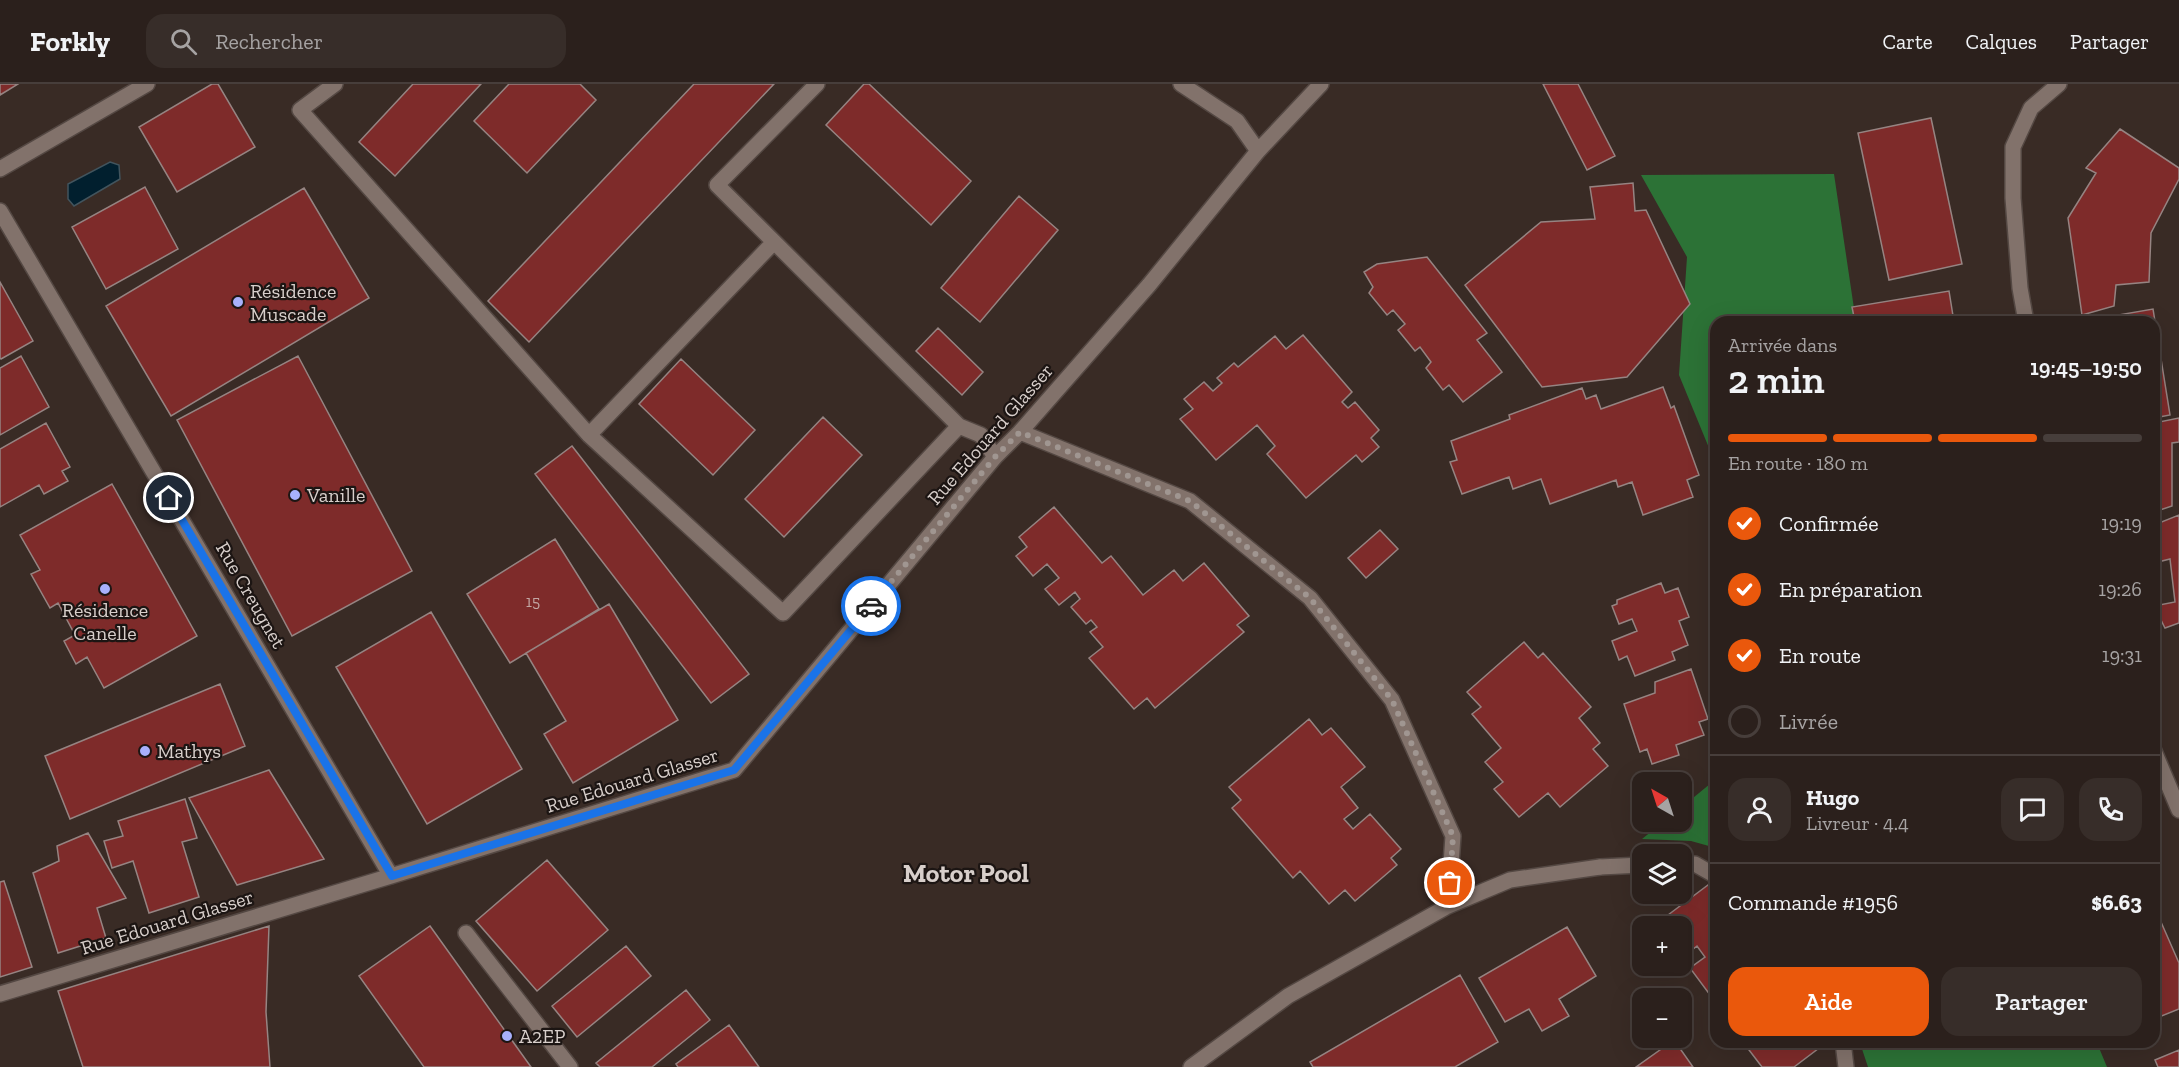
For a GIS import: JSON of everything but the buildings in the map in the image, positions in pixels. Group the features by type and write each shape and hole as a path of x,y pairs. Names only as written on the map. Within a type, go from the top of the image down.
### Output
{"street":[{"path":"0,169 147,84"},
{"path":"335,84 300,110 590,435 783,613 959,426"},
{"path":"817,84 717,185 959,426 981,435 995,457"},
{"path":"1181,84 1237,121 1258,151"},
{"name":"Rue Edouard Glasser","path":"0,994 734,770 995,457 1020,432 1149,285 1258,151 1321,84"},
{"path":"2025,316 2020,288 2013,198 2013,147 2031,108 2059,84"},
{"name":"Rue Creugnet","path":"0,211 392,876"},
{"path":"590,435 774,242"},
{"path":"1020,432 1190,501 1310,598 1392,700 1453,836 1448,906"},
{"path":"2160,766 2179,810"},
{"path":"1692,864 1710,873"},
{"path":"1191,1067 1288,996 1448,906 1510,880 1600,867 1632,865"},
{"path":"466,933 570,1067"},
{"path":"1844,1048 1846,1067"}],"green space":[{"path":"1834,174 1855,316 1710,316 1710,450 1679,375 1687,257 1641,175"},
{"path":"1710,784 1710,846 1691,841 1642,839 1651,832 1692,832 1692,799"},
{"path":"1862,1048 2099,1048 2107,1067 1868,1067"}],"water":[{"path":"110,162 119,165 120,179 74,206 68,199 68,184"}],"way so far":[{"path":"871,606 995,457 1020,432 1190,501 1310,598 1392,700 1453,836 1450,883"}],"place":[{"name":"Résidence Muscade","path":"238,302"},
{"name":"Vanille","path":"295,495"},
{"name":"Résidence Canelle","path":"105,589"},
{"name":"Mathys","path":"145,751"},
{"name":"A2EP","path":"507,1036"}],"district":[{"name":"Motor Pool","path":"966,873"}],"route":[{"path":"169,498 392,876 734,770 871,606"}]}
